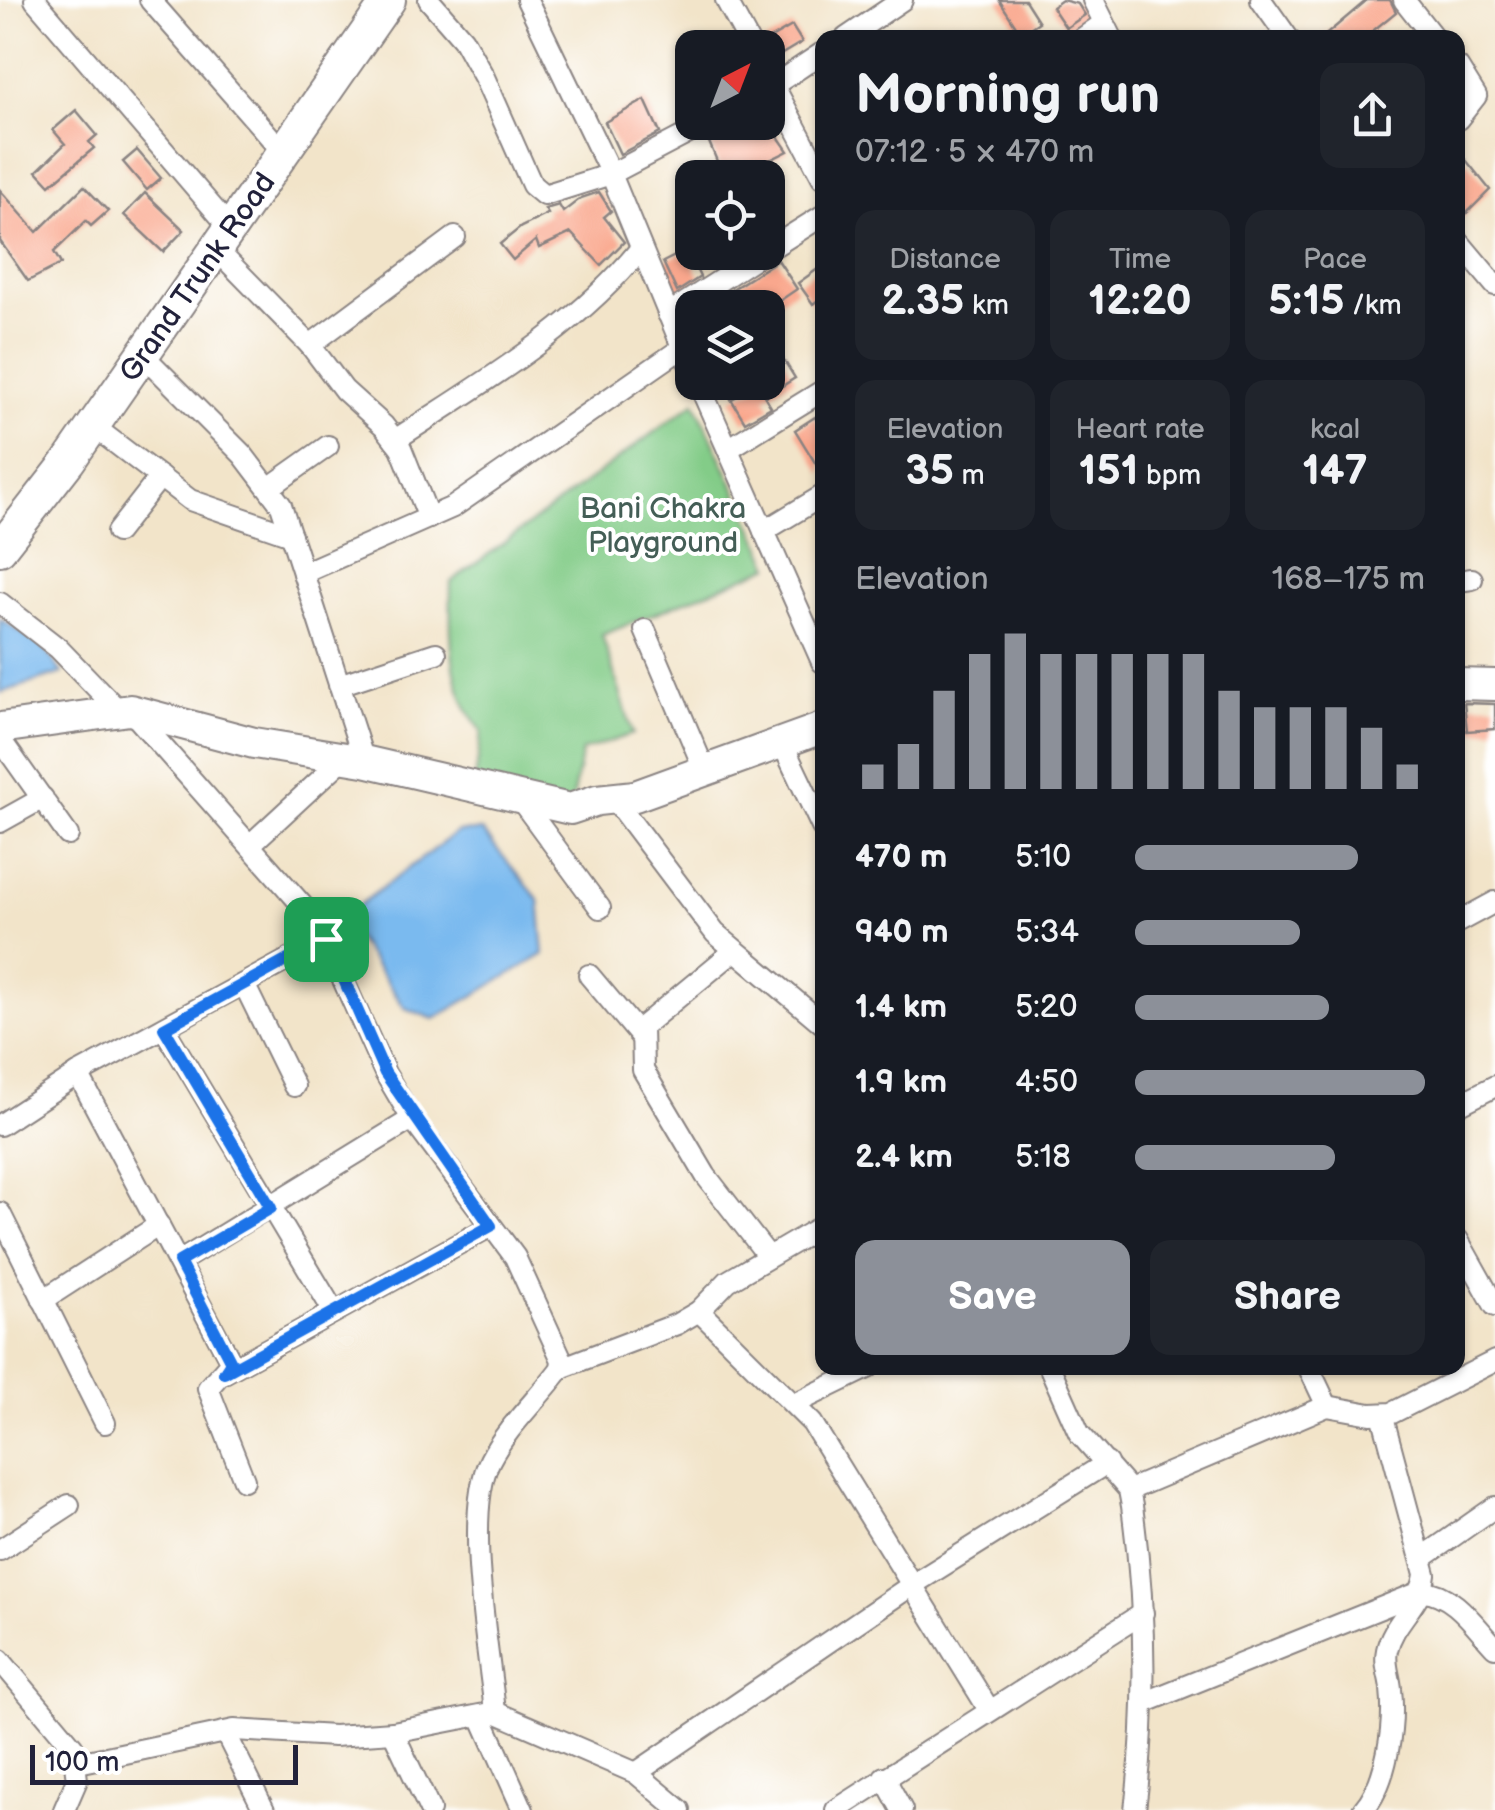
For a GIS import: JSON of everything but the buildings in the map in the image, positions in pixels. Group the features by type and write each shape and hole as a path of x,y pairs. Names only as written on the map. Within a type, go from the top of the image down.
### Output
{"main road":[{"name":"Grand Trunk Road","path":"0,550 93,426 390,0"}],"street":[{"path":"36,0 344,390 395,440 429,518"},
{"path":"150,0 284,153"},
{"path":"430,0 478,64 537,191 556,195 611,174 676,140"},
{"path":"527,0 611,174 675,331"},
{"path":"726,0 742,30"},
{"path":"858,30 902,0"},
{"path":"1092,0 1108,30"},
{"path":"1261,0 1282,30"},
{"path":"1404,0 1428,30"},
{"path":"785,75 815,57"},
{"path":"1465,78 1476,96 1465,110"},
{"path":"785,112 815,165"},
{"path":"785,240 815,220"},
{"path":"310,345 456,237"},
{"path":"395,440 515,360 608,289 641,248"},
{"path":"1465,250 1495,285"},
{"path":"668,314 738,270"},
{"path":"303,573 453,507 675,353"},
{"path":"142,354 270,487 291,535 340,685 354,759"},
{"path":"728,449 815,395"},
{"path":"706,400 815,646"},
{"path":"93,426 160,477 215,511 291,535"},
{"path":"270,487 328,446"},
{"path":"117,532 160,477"},
{"path":"764,531 815,500"},
{"path":"0,602 58,648 124,711 294,892 326,939 371,1046 412,1119 521,1268 557,1346 561,1368"},
{"path":"645,630 704,771"},
{"path":"340,685 436,652"},
{"path":"1465,684 1495,685"},
{"path":"0,728 124,711 254,743 354,759 570,810 635,796 815,731"},
{"path":"0,740 68,835"},
{"path":"782,743 815,812"},
{"path":"251,844 354,759"},
{"path":"0,822 43,798"},
{"path":"613,798 697,912 733,952 815,1017"},
{"path":"520,799 600,908"},
{"path":"1465,918 1495,902"},
{"path":"0,1125 78,1074 326,939"},
{"path":"733,952 642,1026 643,1070 706,1176 768,1256"},
{"path":"589,975 642,1038"},
{"path":"244,984 294,1086"},
{"path":"164,1028 334,1312"},
{"path":"78,1074 231,1362 224,1373"},
{"path":"1465,1101 1495,1086"},
{"path":"179,1262 412,1119"},
{"path":"0,1213 105,1424"},
{"path":"43,1300 159,1226"},
{"path":"244,1480 208,1388 224,1373 491,1226"},
{"path":"517,1808 488,1714 479,1548 482,1484 490,1459 561,1368 652,1336 699,1311 728,1281 815,1230"},
{"path":"1465,1252 1495,1306"},
{"path":"699,1311 796,1403 830,1448 988,1708"},
{"path":"1465,1371 1495,1361"},
{"path":"796,1403 854,1375"},
{"path":"1053,1375 1068,1415 1129,1490 1143,1612 1146,1702 1135,1810"},
{"path":"1312,1375 1327,1406"},
{"path":"1129,1490 1327,1406 1392,1413 1455,1375"},
{"path":"1363,1810 1381,1782 1391,1700 1387,1651 1423,1591 1422,1558 1382,1414"},
{"path":"636,1773 912,1585 1107,1463"},
{"path":"0,1550 69,1506"},
{"path":"1422,1558 1495,1507"},
{"path":"1146,1702 1423,1591 1444,1596 1495,1647"},
{"path":"836,1810 988,1708 1143,1612"},
{"path":"0,1660 73,1748 77,1780 63,1810"},
{"path":"78,1764 225,1732 334,1736 393,1732 488,1714 636,1773 680,1810"},
{"path":"225,1732 264,1810"},
{"path":"393,1732 430,1810"},
{"path":"884,1777 902,1810"}],"green space":[{"name":"Bani Chakra Playground","path":"695,402 771,566 602,635 633,734 582,751 570,809 474,787 482,731 462,698 453,660 451,582"}],"water":[{"path":"0,619 43,646 62,673 0,693"},
{"path":"482,831 539,900 544,954 434,1019 405,1008 342,918 457,832"}],"route":[{"path":"326,939 385,1073 412,1119 491,1226 224,1373 231,1362 179,1262 271,1208 164,1028 326,939"}]}
